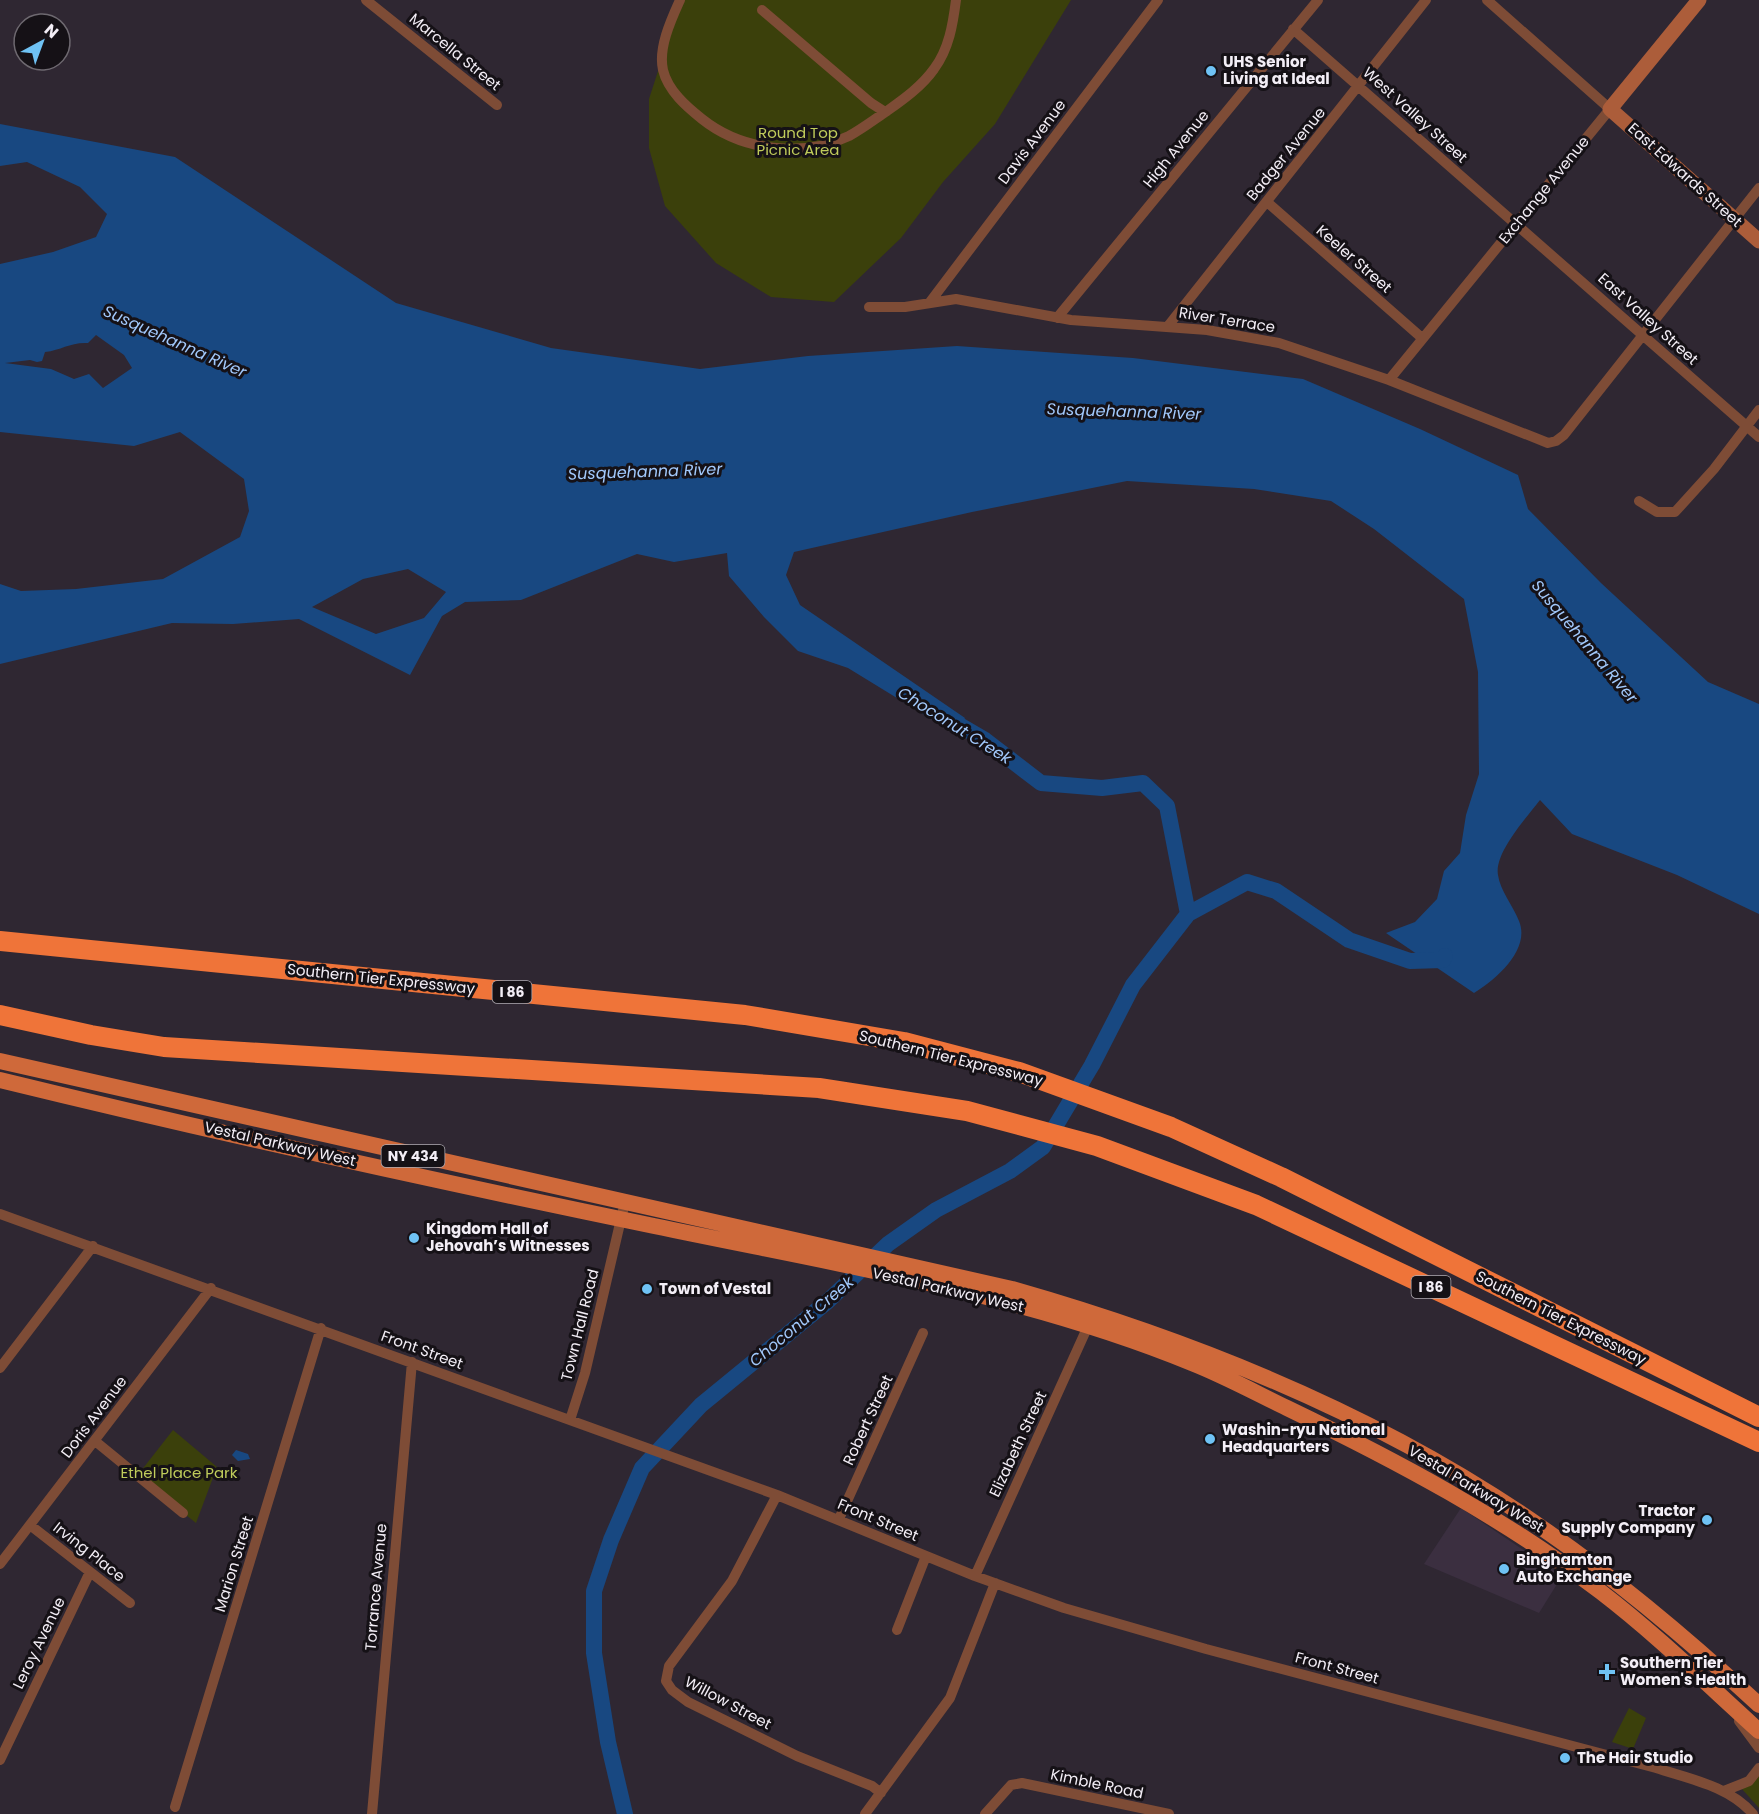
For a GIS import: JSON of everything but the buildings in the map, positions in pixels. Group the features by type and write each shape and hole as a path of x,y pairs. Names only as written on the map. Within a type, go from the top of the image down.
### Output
{"highway":[{"name":"Southern Tier Expressway","path":"0,940 745,1015 904,1042 1020,1072 1172,1127 1281,1177 1759,1417"},
{"name":"Southern Tier Expressway","path":"0,1015 90,1035 164,1047 819,1088 967,1111 1097,1146 1256,1205 1759,1442"}],"main road":[{"name":"Vestal Parkway West","path":"0,1061 827,1249 1088,1326 1190,1362 1367,1446 1448,1490 1514,1530 1600,1592 1679,1656 1759,1731"},
{"name":"Vestal Parkway West","path":"0,1080 622,1220 812,1259 884,1267 1012,1289 1161,1335 1248,1369 1372,1427 1458,1475 1557,1538 1640,1600 1759,1705"}],"street":[{"name":"Marcella Street","path":"366,0 497,105"},
{"path":"680,0 663,55 663,71 672,89 690,110 721,132 746,143 778,148 800,148 835,141 859,130 922,84 947,45 956,0"},
{"name":"Davis Avenue","path":"930,303 1158,0"},
{"name":"High Avenue","path":"1058,318 1318,0"},
{"name":"Badger Avenue","path":"1168,326 1426,0"},
{"path":"1487,0 1611,109"},
{"name":"Exchange Avenue","path":"1389,380 1699,0"},
{"path":"762,10 871,103 885,112"},
{"name":"West Valley Street","path":"1293,29 1516,224"},
{"name":"East Edwards Street","path":"1611,109 1759,241"},
{"path":"1642,334 1759,188"},
{"name":"Keeler Street","path":"1267,202 1422,339"},
{"name":"East Valley Street","path":"1516,224 1759,437"},
{"name":"River Terrace","path":"869,307 884,309 956,299 1058,318 1208,330 1280,343 1389,380 1544,442 1556,441 1564,435 1642,334"},
{"path":"1639,501 1657,512 1667,514 1675,512 1714,469 1759,410"},
{"name":"Town Hall Road","path":"570,1420 585,1373 625,1202"},
{"name":"Front Street","path":"0,1214 211,1288 777,1495 926,1557 1064,1608 1203,1648 1656,1768 1724,1791 1744,1803 1753,1814"},
{"path":"0,1368 93,1246"},
{"name":"Doris Avenue","path":"0,1564 211,1288"},
{"name":"Elizabeth Street","path":"975,1576 1088,1326"},
{"name":"Marion Street","path":"175,1807 321,1328"},
{"name":"Robert Street","path":"839,1519 923,1333"},
{"name":"Torrance Avenue","path":"372,1814 412,1362"},
{"path":"95,1441 183,1514"},
{"name":"Willow Street","path":"777,1495 732,1581 677,1652 668,1669 666,1681 672,1690 688,1702 797,1756 872,1786 881,1792"},
{"name":"Irving Place","path":"30,1525 130,1602"},
{"path":"897,1630 926,1557"},
{"name":"Leroy Avenue","path":"0,1760 90,1572"},
{"path":"865,1814 950,1698 995,1583"},
{"path":"1712,1689 1759,1748"},
{"path":"1724,1791 1749,1781 1759,1768"},
{"name":"Kimble Road","path":"985,1814 1011,1785 1019,1783 1153,1813 1168,1814"}],"shaded area":[{"path":"1461,1508 1562,1576 1539,1613 1424,1564"}],"green space":[{"name":"Round Top Picnic Area","path":"681,0 1071,0 995,124 943,182 901,238 834,302 771,297 716,263 665,206 649,148 649,99"},
{"name":"Ethel Place Park","path":"173,1430 217,1467 196,1523 137,1476"},
{"path":"1629,1708 1646,1718 1633,1749 1612,1742"},
{"path":"1759,1776 1759,1808 1742,1789"}],"water":[{"name":"Susquehanna River","path":"0,124 175,157 396,303 551,348 700,369 808,356 957,346 1133,358 1303,379 1420,429 1518,475 1528,509 1601,583 1708,682 1759,704 1759,914 1677,875 1572,834 1540,800 1506,846 1498,866 1499,881 1519,921 1521,932 1516,953 1492,980 1474,993 1386,933 1415,922 1437,899 1444,871 1460,853 1466,815 1479,774 1478,672 1464,599 1374,529 1331,501 1254,489 1127,481 972,512 794,552 786,575 800,605 965,718 954,733 848,668 798,651 764,617 729,576 727,553 674,562 637,554 521,600 465,602 442,616 410,675 299,619 233,624 172,623 0,664 0,584 21,591 76,589 163,579 240,537 249,511 244,479 180,432 134,446 0,432 0,264 53,252 96,237 107,214 80,187 27,162 0,166","holes":["96,335 124,355 132,368 103,388 89,374 74,379 51,369 5,363 42,361 45,352 88,343","408,569 446,592 424,618 376,634 312,607 363,579"]},
{"path":"236,1450 248,1454 250,1459 238,1461 232,1455"}],"waterway":[{"name":"Choconut Creek","path":"625,1814 608,1742 594,1653 594,1591 611,1540 642,1468 701,1405 828,1301 888,1244 936,1210 1010,1171 1043,1147 1092,1065 1133,985 1188,914 1167,806 1143,783 1102,788 1041,783 985,740 942,715"},
{"name":"Choconut Creek","path":"1188,914 1247,882 1276,891 1349,940 1410,961 1443,960 1445,956"}],"place":[{"name":"UHS Senior Living at Ideal","path":"1211,71"},
{"name":"Kingdom Hall of Jehovah’s Witnesses","path":"414,1238"},
{"name":"Town of Vestal","path":"647,1289"},
{"name":"Washin-ryu National Headquarters","path":"1210,1439"},
{"name":"Tractor Supply Company","path":"1707,1520"},
{"name":"Binghamton Auto Exchange","path":"1504,1569"},
{"name":"Southern Tier Women's Health","path":"1607,1672"},
{"name":"The Hair Studio","path":"1565,1758"}]}
